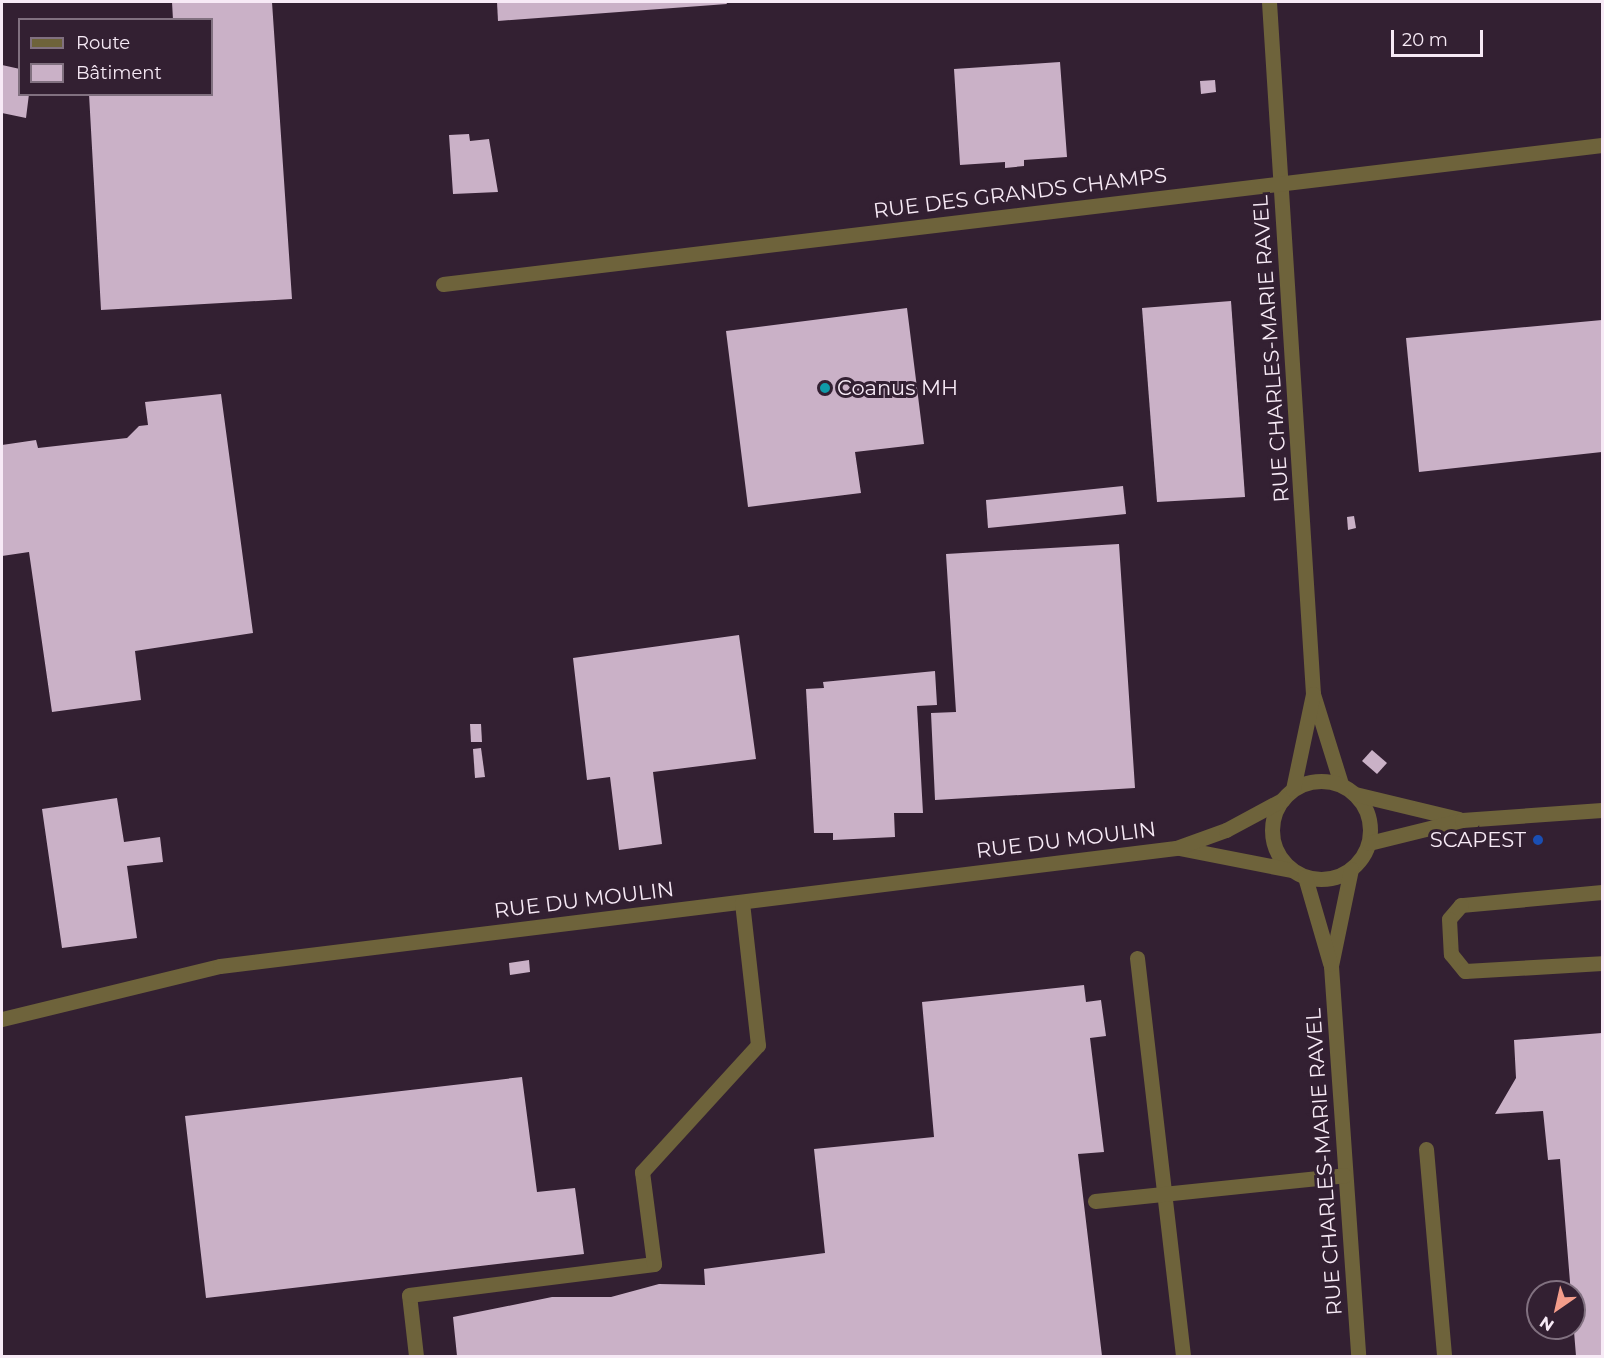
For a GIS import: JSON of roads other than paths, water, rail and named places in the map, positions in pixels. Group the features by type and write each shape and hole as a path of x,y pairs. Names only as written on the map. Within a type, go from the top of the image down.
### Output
{"street":[{"name":"RUE CHARLES-MARIE RAVEL","path":"1269,2 1313,694 1341,784"},
{"name":"RUE DES GRANDS CHAMPS","path":"443,284 1602,145"},
{"name":"RUE CHARLES-MARIE RAVEL","path":"1287,795 1313,694"},
{"path":"1355,794 1370,824 1369,843 1352,869 1321,880 1299,873 1281,859 1271,829 1287,795 1324,780 1341,784 1355,794 1416,812 1462,820"},
{"name":"RUE DU MOULIN","path":"2,1019 220,966 1176,848 1226,830 1287,795"},
{"path":"1369,843 1462,820 1602,810"},
{"name":"RUE DU MOULIN","path":"1176,848 1299,873"},
{"name":"RUE CHARLES-MARIE RAVEL","path":"1331,966 1352,869"},
{"name":"RUE CHARLES-MARIE RAVEL","path":"1299,873 1331,966 1358,1356"},
{"path":"1602,892 1461,905 1449,919 1451,954 1465,971 1602,963"},
{"path":"416,1356 409,1295 654,1264 642,1172 758,1045 742,902"},
{"path":"1137,958 1167,1193 1183,1356"},
{"path":"1426,1149 1444,1356"},
{"path":"1095,1201 1345,1174"}],"place":[{"name":"Coanus MH","path":"825,388"},
{"name":"SCAPEST","path":"1538,840"}]}
